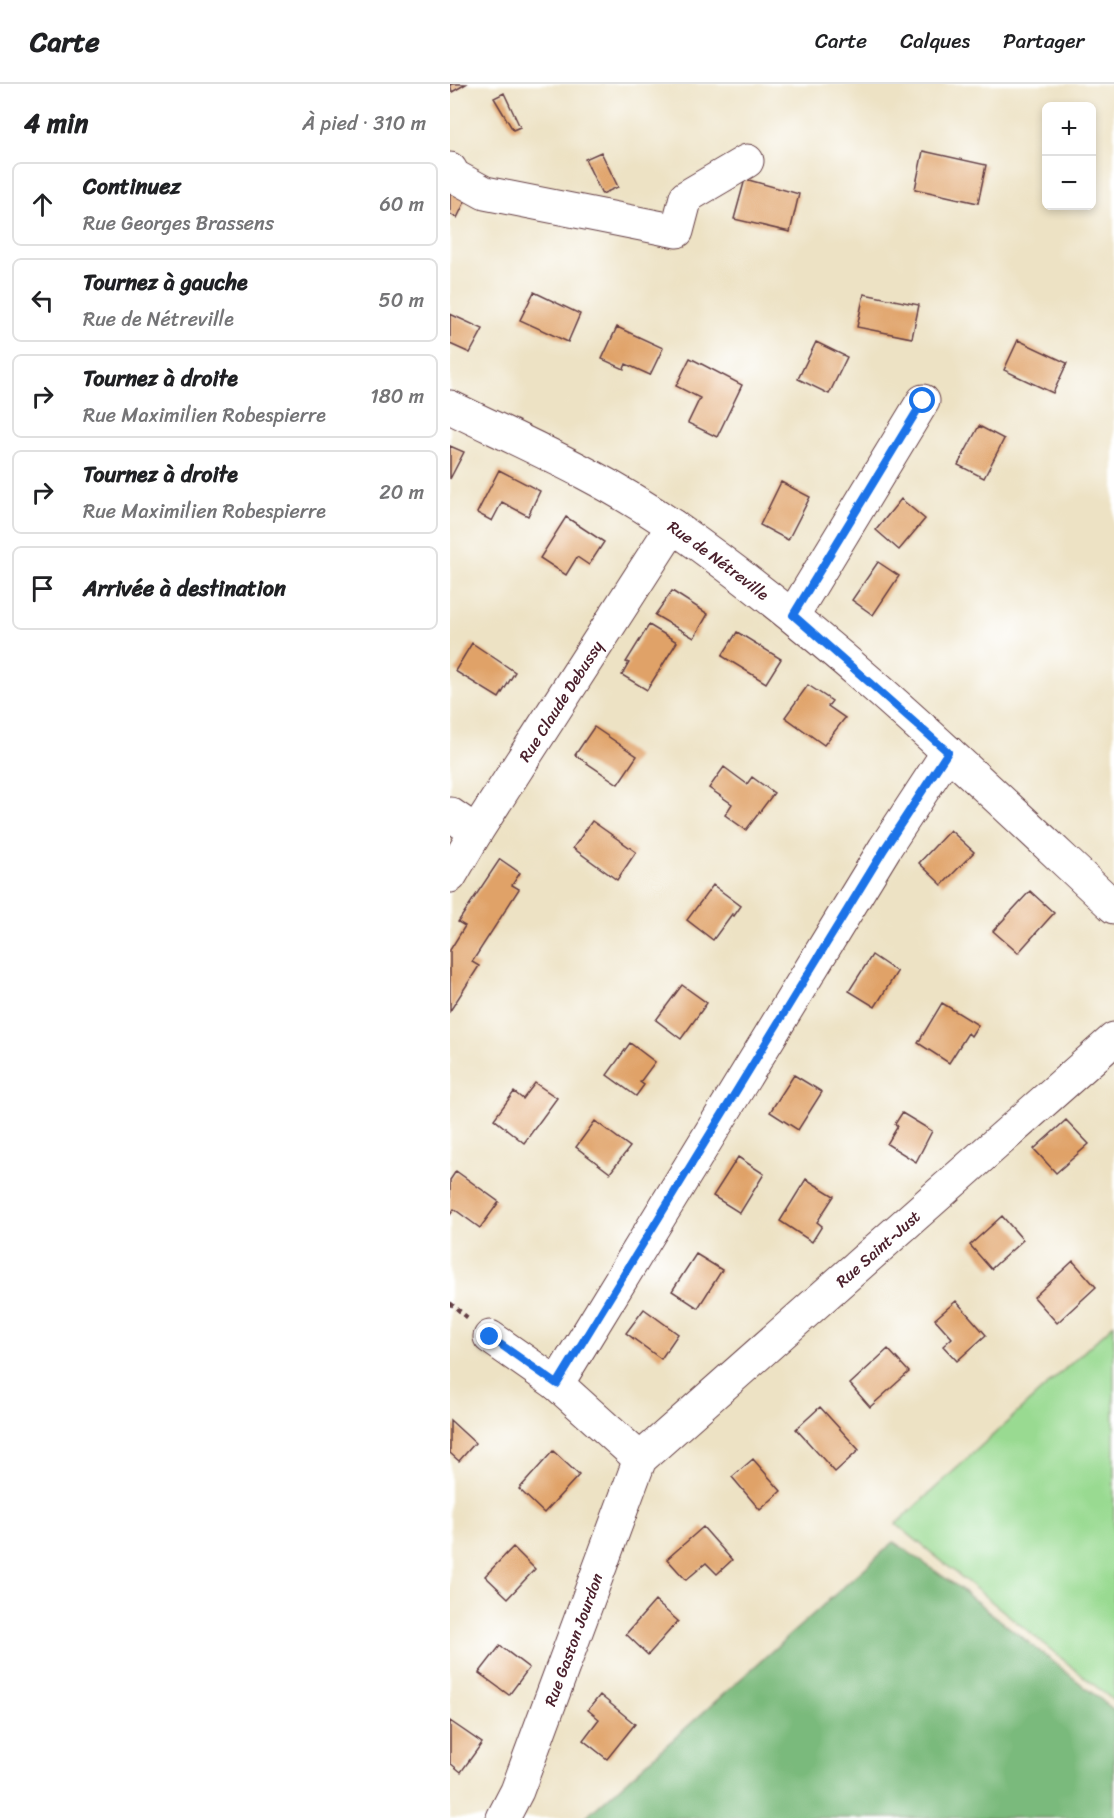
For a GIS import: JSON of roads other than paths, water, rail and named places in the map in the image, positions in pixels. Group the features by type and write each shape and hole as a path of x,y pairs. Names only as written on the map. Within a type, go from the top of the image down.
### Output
{"street":[{"path":"450,169 454,176 485,193 677,231 686,197 747,160"},
{"path":"793,615 923,401"},
{"name":"Rue de Nétreville","path":"450,407 602,482 673,526 793,615 948,752 1114,907"},
{"name":"Rue Claude Debussy","path":"450,876 463,823 673,526"},
{"path":"557,1384 885,848 948,752"},
{"name":"Rue Saint-Just","path":"640,1459 1114,1038"},
{"path":"490,1337 557,1384 640,1459"},
{"name":"Rue Gaston Jourdon","path":"503,1818 517,1791 640,1459"}]}
